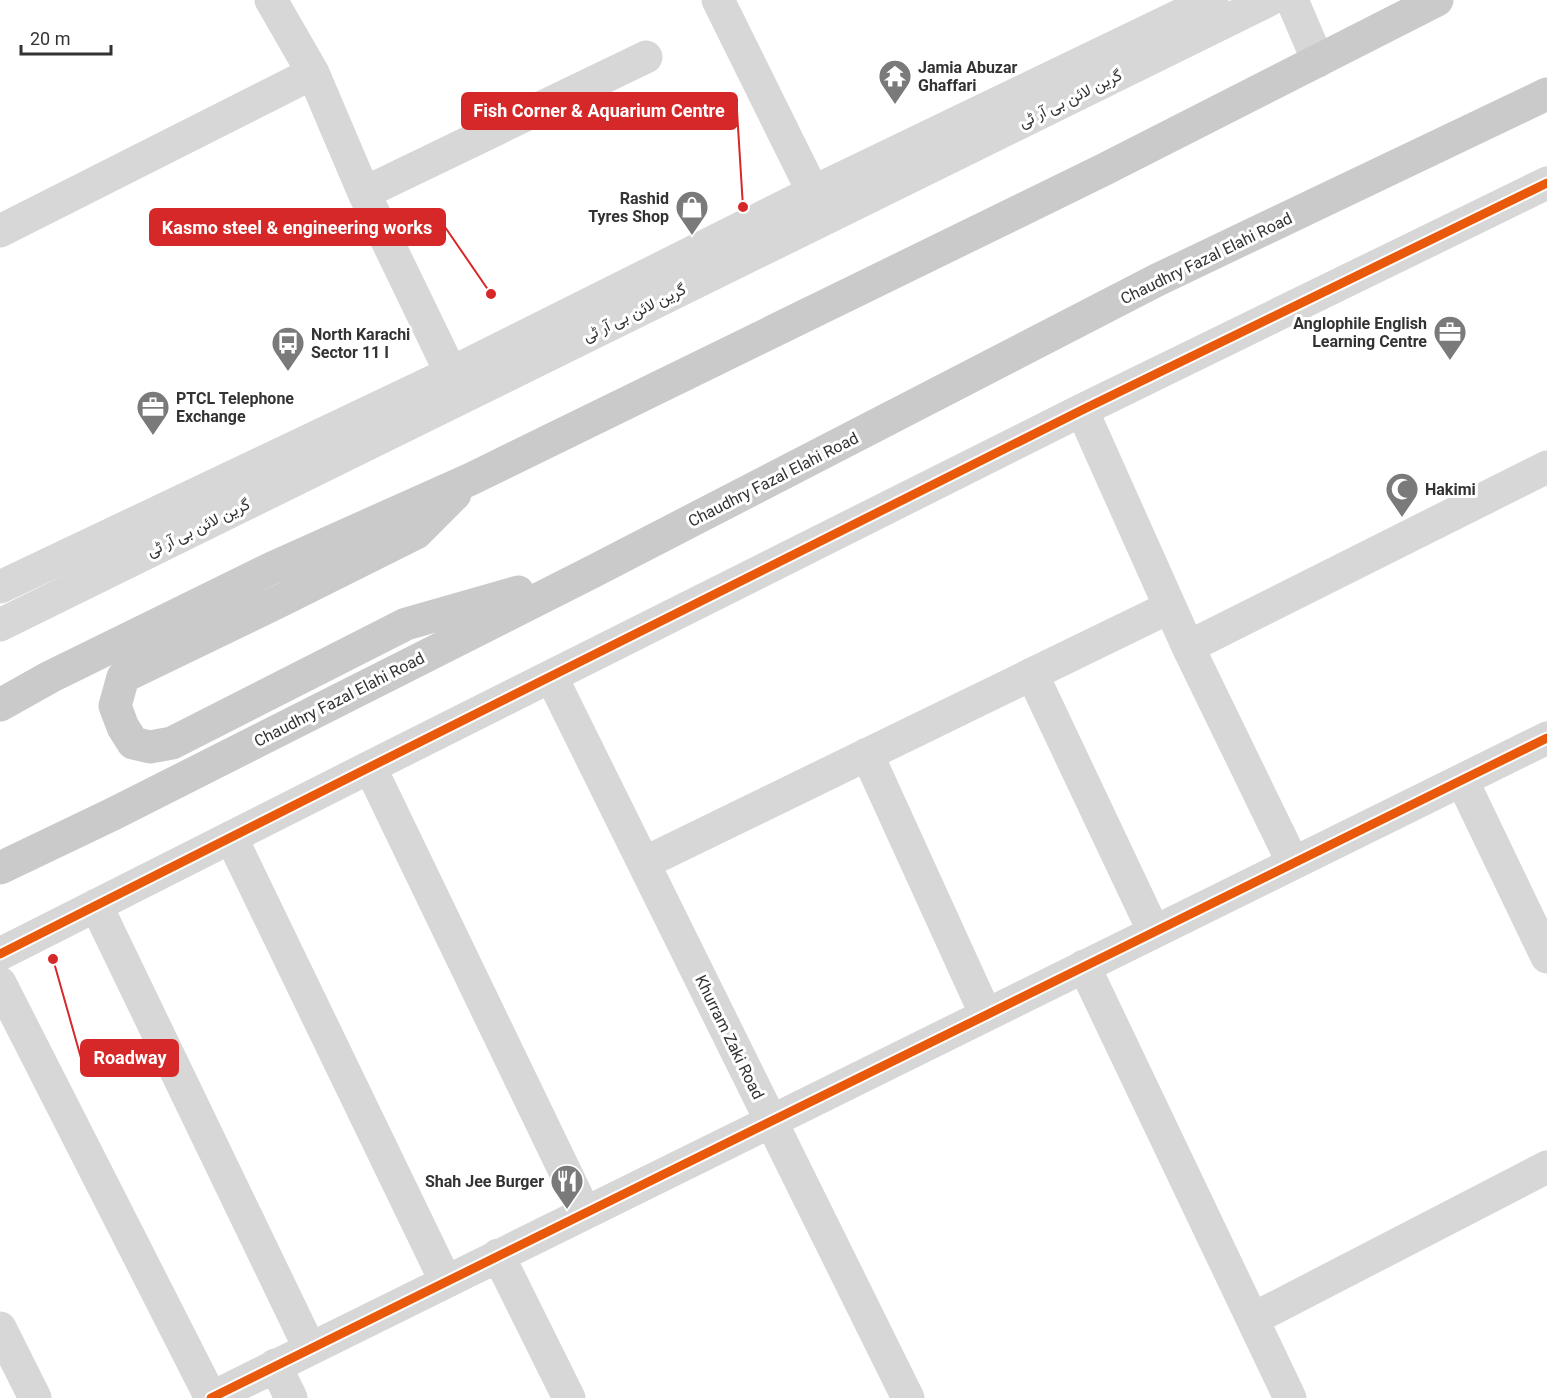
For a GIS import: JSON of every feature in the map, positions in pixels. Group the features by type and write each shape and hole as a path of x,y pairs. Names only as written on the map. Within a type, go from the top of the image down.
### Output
{"main road":[{"path":"0,705 50,677 262,573 471,479 1103,170 1437,0"},
{"name":"Chaudhry Fazal Elahi Road","path":"0,868 113,814 592,572 1157,280 1547,94"},
{"path":"471,479 416,533 123,677 115,706 123,727 134,743 150,747 172,743 406,624 592,572"}],"street":[{"path":"271,0 313,73 363,194 450,373"},
{"path":"718,0 813,192"},
{"path":"0,587 450,373 813,192 1212,0"},
{"name":"گرین لائن بی آر ٹی","path":"0,625 1269,0"},
{"path":"1292,0 1318,61"},
{"path":"363,194 646,57"},
{"path":"0,231 313,73"},
{"path":"0,954 1082,410 1547,183"},
{"path":"1082,410 1188,647 1293,863"},
{"path":"1188,647 1547,466"},
{"path":"644,863 1170,607"},
{"path":"1032,674 1154,932"},
{"name":"Khurram Zaki Road","path":"551,676 908,1398"},
{"path":"0,983 211,1398 1547,738"},
{"path":"867,754 986,1015"},
{"path":"370,767 585,1212"},
{"path":"1462,780 1547,957"},
{"path":"231,837 446,1282"},
{"path":"96,905 310,1349"},
{"path":"1084,966 1290,1398"},
{"path":"1253,1319 1547,1167"},
{"path":"498,1255 569,1398"},
{"path":"0,1328 35,1398"},
{"path":"275,1365 291,1398"}],"cycle path":[{"path":"0,954 1082,410 1547,183"},
{"path":"211,1398 1547,738"}],"place":[{"name":"Jamia Abuzar Ghaffari","path":"895,105"},
{"name":"Fish Corner & Aquarium Centre","path":"743,207"},
{"name":"Rashid Tyres Shop","path":"692,236"},
{"name":"Kasmo steel & engineering works","path":"491,294"},
{"name":"Anglophile English Learning Centre","path":"1450,361"},
{"name":"North Karachi Sector 11 I","path":"288,372"},
{"name":"PTCL Telephone Exchange","path":"153,436"},
{"name":"Hakimi","path":"1402,518"},
{"name":"Roadway","path":"53,959"},
{"name":"Shah Jee Burger","path":"567,1210"}]}
